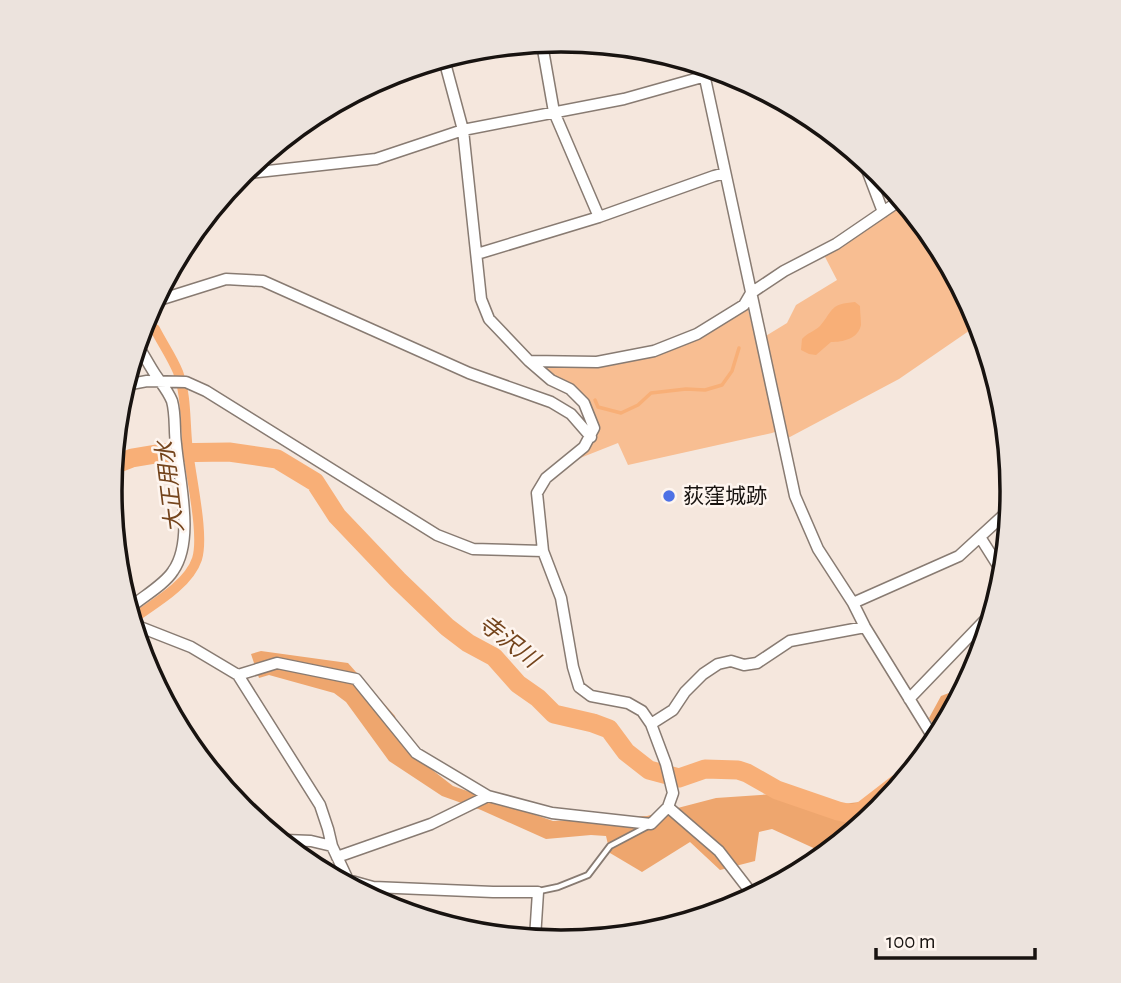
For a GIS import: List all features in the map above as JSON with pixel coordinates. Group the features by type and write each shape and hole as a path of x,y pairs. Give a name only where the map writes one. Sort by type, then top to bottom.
{"street":[{"path":"544,53 554,112 598,216"},
{"path":"237,675 278,663 356,679 416,753 488,796 552,813 651,824 668,807 673,793 666,764 642,711 628,703 591,696 579,687 561,598 543,551 537,492 547,478 584,447 594,428 584,403 570,389 551,380 489,319 481,299 463,130 446,67"},
{"path":"260,172 376,159 463,130 624,99 698,75"},
{"path":"705,77 795,496 818,549 929,731"},
{"path":"477,254 725,173"},
{"path":"871,181 883,212"},
{"path":"529,360 597,362 654,351 697,334 744,304 751,293 784,271 836,244 893,205"},
{"path":"167,298 226,279 263,281 469,373 551,402 571,414 591,436"},
{"path":"136,603 168,577 179,561 185,531 172,403 165,382 144,354"},
{"path":"135,383 186,382 206,391 437,535 474,550 543,551"},
{"path":"853,603 959,556 999,519"},
{"path":"980,537 994,559"},
{"path":"650,724 673,710 685,692 718,664 731,661 744,665 757,663 790,640 865,627"},
{"path":"909,699 978,628"},
{"path":"144,629 191,647 237,675 320,804 332,846 345,874"},
{"path":"337,857 431,824 488,796"},
{"path":"668,807 719,851 748,888"},
{"path":"292,840 332,846"},
{"path":"366,885 538,892 536,930"}],"lane":[{"path":"538,892 588,875 610,846 651,824"}],"shaded area":[{"path":"896,208 941,272 969,331 899,379 788,438 785,428 628,465 618,443 570,462 598,430 586,397 569,384 552,377 542,366 543,363 658,354 747,305 756,342 787,323 796,305 837,280 824,255"},
{"path":"855,302 860,306 861,320 857,334 845,340 831,342 816,355 801,350 802,339 820,326 833,308"},
{"path":"261,651 348,663 395,716 404,748 453,786 553,821 647,816 716,798 774,794 835,805 867,801 882,790 850,822 815,849 772,829 759,832 755,861 720,870 690,842 642,872 610,853 606,836 546,839 442,796 389,761 346,702 334,693 269,675 259,678 251,654"},
{"path":"951,692 933,724 929,718 941,696"}],"waterway":[{"name":"大正用水","path":"139,614 170,593 187,577 197,559 199,548 198,518 188,454 181,380 155,329"},
{"path":"595,400 598,407 621,413 638,405 651,393 705,390 722,385 732,371 739,348"},
{"name":"寺沢川","path":"122,462 162,453 229,452 277,459 315,482 337,516 398,580 447,627 468,643 494,657 518,684 554,714 609,729 626,752 649,770 679,778 705,769 738,770 777,790 838,811 852,814 861,811"}],"place":[{"name":"荻窪城跡","path":"669,496"}]}
